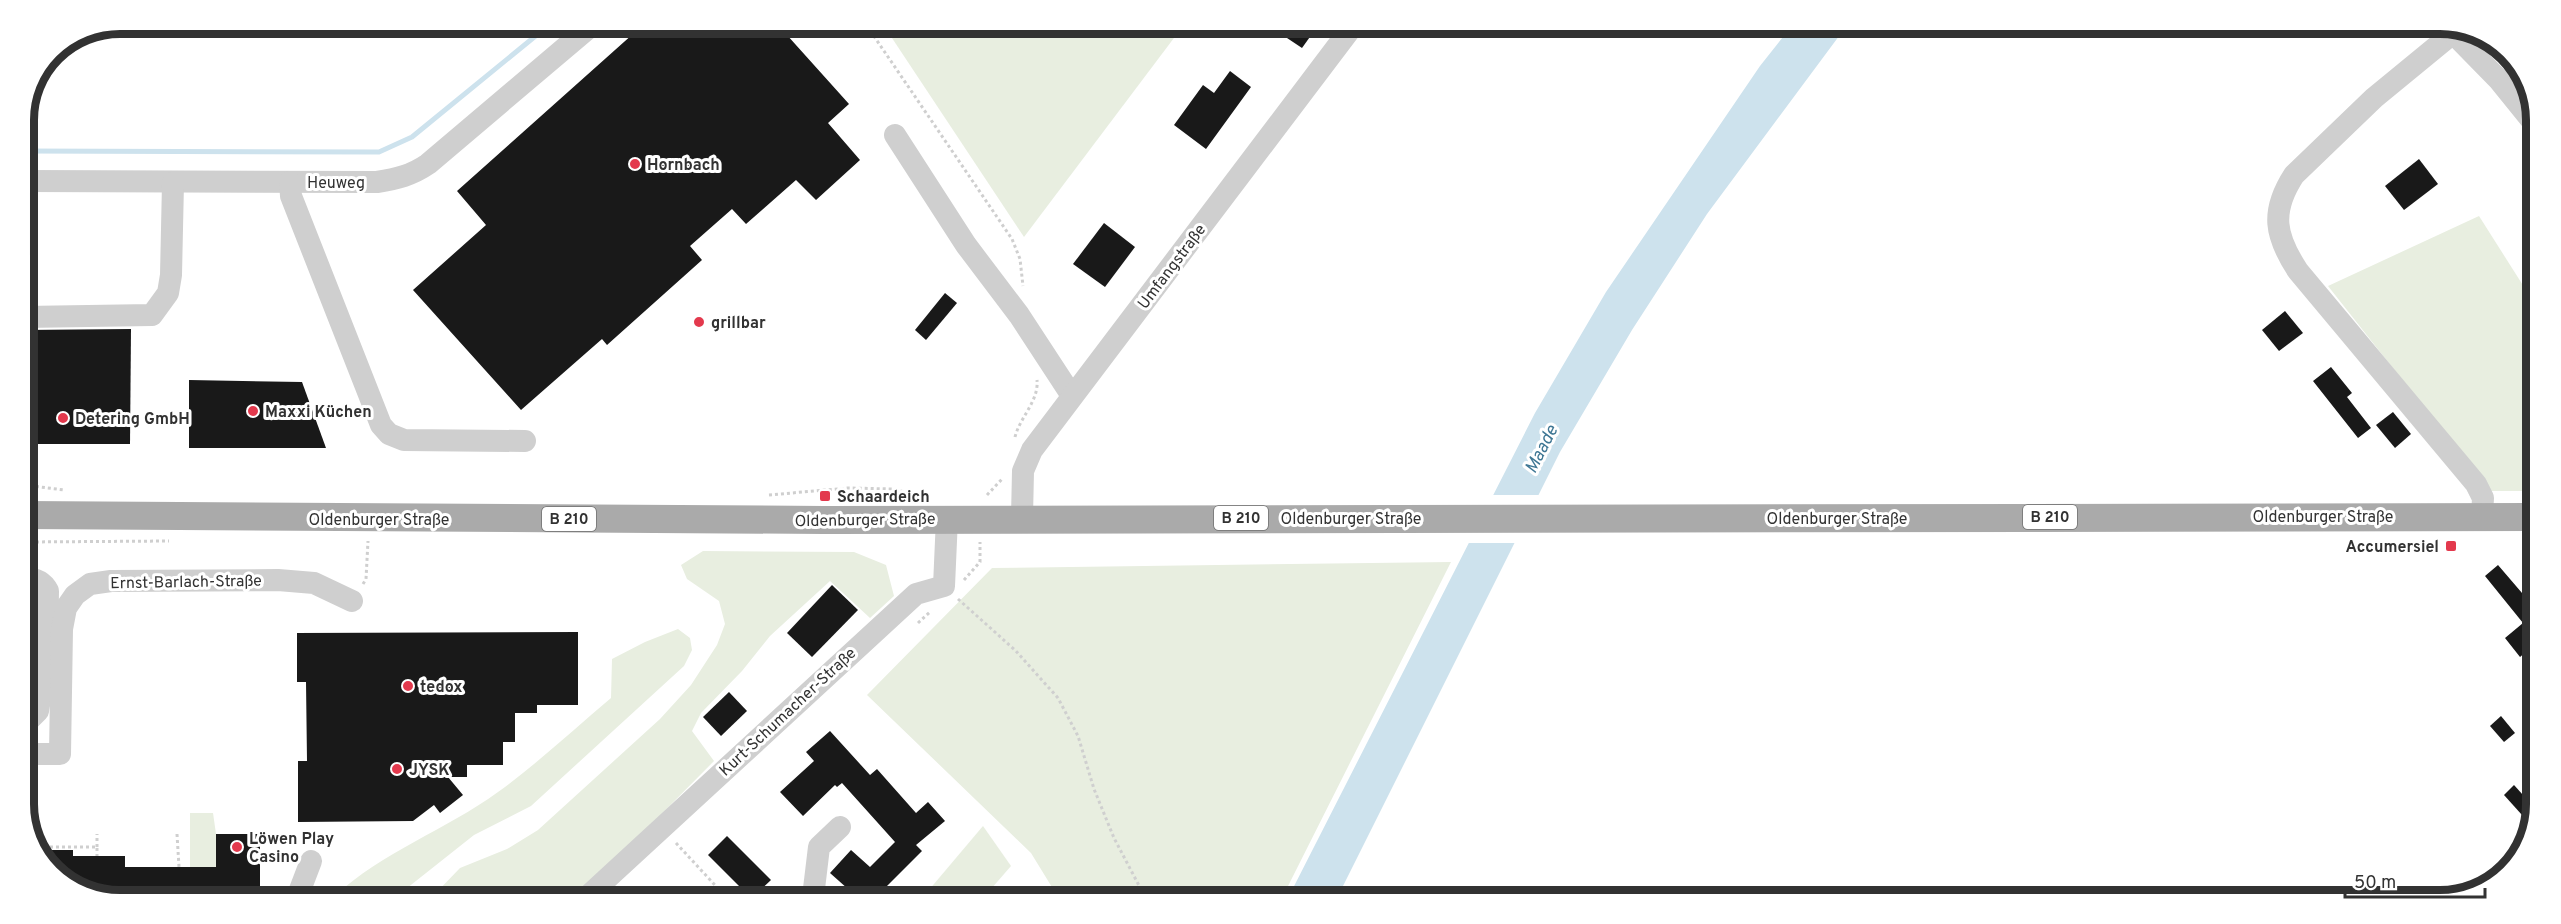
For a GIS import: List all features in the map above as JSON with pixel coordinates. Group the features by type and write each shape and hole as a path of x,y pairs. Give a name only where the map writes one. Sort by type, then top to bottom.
{"main road":[{"name":"Oldenburger Straße","path":"35,515 472,519 2482,516 2526,525"}],"street":[{"name":"Heuweg","path":"34,182 377,182 413,174 581,34"},
{"name":"Umfangstraße","path":"1022,517 1023,471 1032,450 1347,34"},
{"path":"2451,35 2374,98 2294,175 2284,190 2278,214 2281,245 2298,271 2476,484 2483,498 2482,516"},
{"path":"2461,37 2526,113"},
{"path":"895,135 966,245 1019,315 1072,396"},
{"path":"291,182 291,196 373,412 389,434 404,440 525,441"},
{"path":"34,317 152,315 168,292 171,275 173,183"},
{"path":"947,518 952,588"},
{"path":"35,579 45,585 48,591 46,656 38,711 35,714"},
{"name":"Ernst-Barlach-Straße","path":"35,754 60,754 62,629 66,608 75,595 90,584 111,581 278,580 314,584 352,601"},
{"name":"Kurt-Schumacher-Straße","path":"595,890 916,594 952,588"},
{"path":"814,890 819,847 840,827"},
{"path":"300,890 311,861"}],"path":[{"path":"980,518 980,562 952,588 1015,650 1058,698 1078,736 1094,789 1114,838 1141,890"},
{"path":"367,567 368,540"},
{"path":"97,834 97,856"},
{"path":"177,834 179,867"},
{"path":"674,841 719,890"},
{"path":"46,847 97,847"}],"shaded area":[{"path":"889,34 1177,34 1024,237"},
{"path":"2479,216 2526,290 2526,491 2490,491 2328,286"},
{"path":"703,551 854,552 886,565 894,596 870,618 830,581 770,636 742,671 701,713 692,731 714,761 607,869 580,890 439,890 460,868 507,849 538,830 660,719 691,685 717,645 725,624 719,601 687,579 681,565"},
{"path":"1451,562 1286,890 1054,890 1031,853 867,695 992,568"},
{"path":"678,629 690,638 692,650 684,666 531,806 474,835 405,890 342,890 373,867 478,806 513,781 611,698 612,659 645,642"},
{"path":"190,813 213,813 216,834 216,867 190,867"},
{"path":"983,826 1011,866 990,890 929,890"}],"water":[{"name":"Maade","path":"1785,34 1841,34 1707,214 1632,330 1560,452 1341,890 1292,890 1535,413 1606,292 1760,66"}],"pier":[{"path":"1490,495 1543,495 1519,543 1465,543"}],"building":[{"name":"Hornbach","path":"633,34 786,34 849,104 828,123 860,160 816,200 796,180 746,224 732,209 690,246 702,260 607,345 602,339 521,410 413,290 486,225 457,191"},
{"path":"1290,34 1312,34 1302,48 1287,38"},
{"path":"1230,71 1251,87 1206,149 1174,125 1203,85 1214,93"},
{"path":"2419,159 2438,184 2404,210 2385,186"},
{"path":"1104,223 1135,247 1105,287 1073,264"},
{"path":"945,293 957,303 926,340 915,330"},
{"path":"2285,311 2303,333 2279,351 2262,330"},
{"path":"131,329 130,444 34,444 34,330"},
{"path":"2331,367 2352,393 2347,397 2371,428 2358,438 2313,381"},
{"path":"189,380 302,382 326,448 189,448"},
{"path":"2393,412 2411,434 2395,448 2376,425"},
{"path":"2498,565 2526,598 2526,652 2520,657 2505,638 2523,623 2485,576"},
{"path":"832,585 858,610 812,657 787,633"},
{"path":"578,632 578,705 537,705 537,713 515,713 515,742 503,742 503,765 467,765 467,777 448,777 463,795 440,813 434,805 413,821 298,822 298,761 307,761 306,682 297,682 297,633"},
{"path":"729,692 747,711 721,736 703,717"},
{"path":"2501,716 2515,733 2504,742 2490,726"},
{"path":"830,731 870,775 877,769 916,813 928,802 945,821 916,845 922,851 887,886 891,890 849,890 830,873 851,850 870,867 895,842 842,783 837,787 835,785 803,816 780,792 814,761 806,752"},
{"path":"2514,785 2526,798 2526,811 2522,815 2504,795"},
{"path":"216,834 260,834 260,890 109,889 82,881 68,872 48,850 73,850 73,856 125,856 125,867 216,867"},
{"path":"727,836 771,880 760,890 743,890 708,855"}],"waterway":[{"path":"34,151 379,152 412,137 538,34"}],"place":[{"name":"Hornbach","path":"635,164"},
{"name":"grillbar","path":"699,322"},
{"name":"Maxxi Küchen","path":"253,411"},
{"name":"Detering GmbH","path":"63,418"},
{"name":"Schaardeich","path":"825,496"},
{"name":"Accumersiel","path":"2451,546"},
{"name":"tedox","path":"408,686"},
{"name":"JYSK","path":"397,769"},
{"name":"Löwen Play Casino","path":"237,847"}]}
